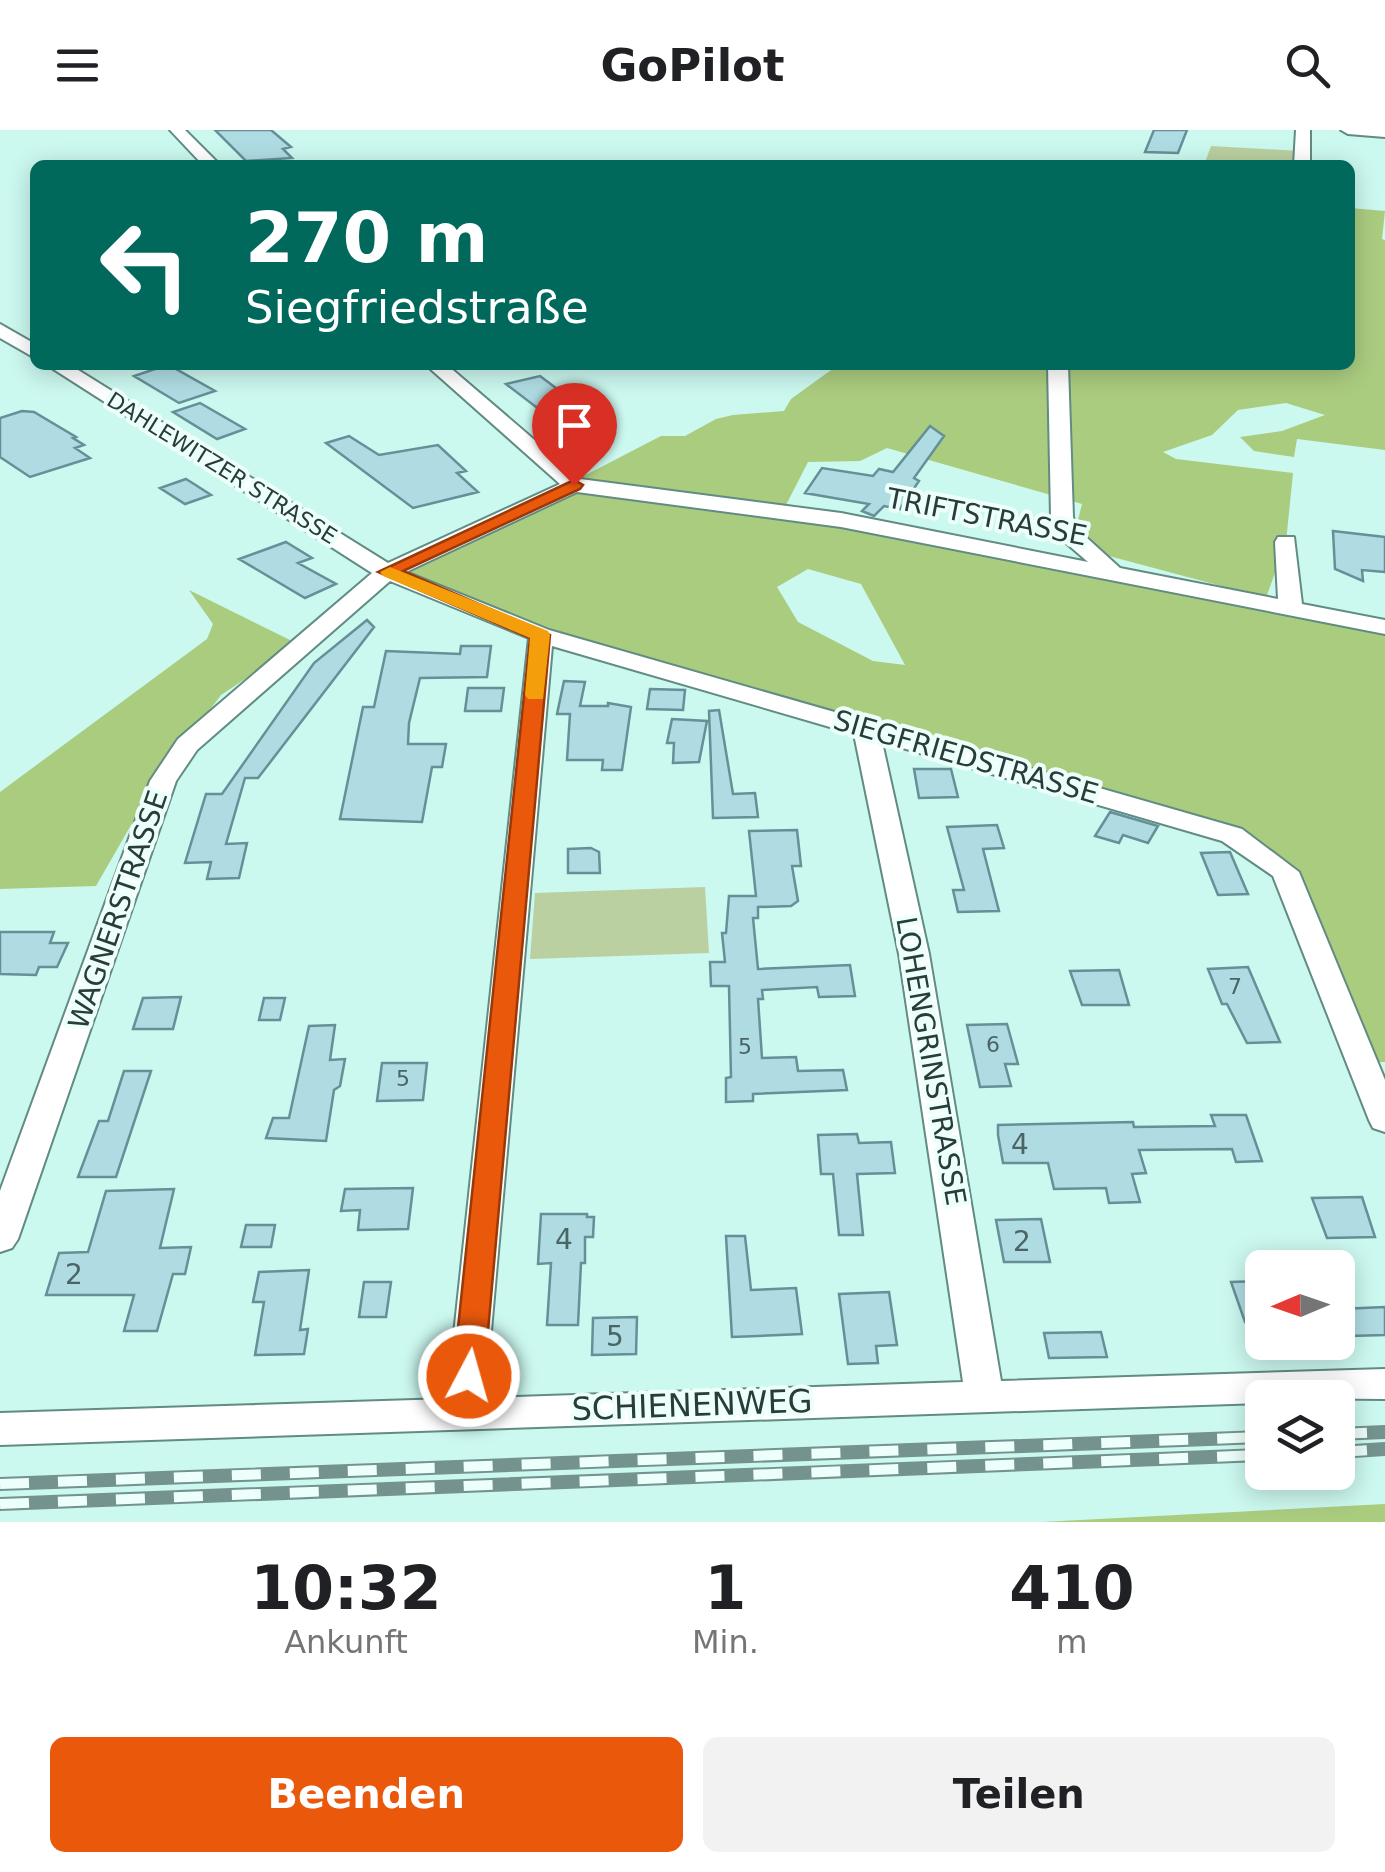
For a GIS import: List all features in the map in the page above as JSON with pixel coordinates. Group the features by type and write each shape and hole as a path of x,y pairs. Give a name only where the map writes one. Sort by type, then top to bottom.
{"street":[{"path":"177,130 207,160"},
{"path":"1302,160 1303,130"},
{"path":"1348,130 1385,134"},
{"path":"0,330 30,349"},
{"name":"DAHLEWITZER STRASSE","path":"64,370 388,572"},
{"path":"442,370 574,485"},
{"path":"1058,370 1062,517 1066,531 1113,571"},
{"name":"WAGNERSTRASSE","path":"0,1239 163,780 187,745 388,572 574,485"},
{"name":"TRIFTSTRASSE","path":"574,485 841,520 1385,626"},
{"path":"1286,542 1290,608"},
{"name":"SIEGFRIEDSTRASSE","path":"388,572 540,635 1232,835 1284,872 1385,1120"},
{"path":"465,1412 540,635"},
{"name":"LOHENGRINSTRASSE","path":"866,728 914,954 984,1395"},
{"name":"SCHIENENWEG","path":"0,1430 1385,1384"}],"green space":[{"path":"1211,146 1301,151 1302,160 1206,160"},
{"path":"1355,208 1385,211 1385,450 1297,439 1294,457 1254,451 1240,437 1282,431 1325,415 1286,403 1238,410 1212,435 1163,452 1176,459 1293,473 1286,542 1266,598 1109,556 1075,532 1082,504 887,448 860,461 808,462 786,505 580,478 661,436 685,436 716,419 733,415 784,411 791,399 831,370 1355,370"},
{"path":"556,489 840,526 1385,631 1385,1062 1362,1062 1285,873 1232,835 541,635 387,572","holes":["808,569 861,584 905,665 873,661 798,622 777,587"]},
{"path":"189,590 298,644 221,695 154,785 96,886 0,889 0,792 207,639 213,624"},
{"path":"705,887 709,953 530,959 535,893"},
{"path":"1385,1504 1385,1522 1042,1522"}],"building":[{"path":"215,130 271,130 291,147 283,149 292,158 245,160"},
{"path":"1154,130 1187,130 1178,153 1145,152"},
{"path":"152,370 178,370 215,391 179,403 134,376"},
{"path":"540,376 605,425 573,432 544,405 536,407 506,384"},
{"path":"200,403 245,429 217,439 173,412"},
{"path":"22,411 34,412 76,437 73,438 84,445 75,448 90,458 30,477 0,457 0,418"},
{"path":"930,426 944,436 914,478 919,481 900,509 884,506 874,516 862,511 869,504 805,493 822,468 873,476 879,469 893,472"},
{"path":"349,436 379,455 438,445 466,471 457,473 478,492 413,508 326,443"},
{"path":"186,479 211,495 185,504 160,488"},
{"path":"1333,531 1385,537 1385,572 1362,570 1363,581 1335,569"},
{"path":"286,542 312,558 298,563 336,584 305,598 239,559"},
{"path":"367,620 374,627 258,778 245,778 226,844 247,843 239,878 207,879 211,862 185,863 206,794 222,794 314,663"},
{"path":"461,646 491,646 487,677 420,678 409,723 408,744 446,744 442,767 432,767 422,822 340,819 363,707 374,707 386,651 460,654"},
{"path":"564,681 585,682 580,706 608,703 631,707 622,770 602,770 603,760 567,760 570,714 557,714"},
{"path":"468,688 504,688 501,711 465,711"},
{"path":"650,689 685,690 683,710 647,709"},
{"path":"719,710 733,794 755,793 758,817 713,818 709,711"},
{"path":"672,719 707,721 699,762 673,763 674,743 667,743"},
{"path":"914,769 951,769 958,797 919,798"},
{"path":"1110,812 1158,826 1148,843 1123,835 1119,843 1095,836"},
{"path":"997,825 1004,848 983,849 999,911 958,912 953,890 964,890 947,827"},
{"path":"797,830 801,866 792,866 798,901 791,906 758,907 758,918 753,918 758,969 850,965 855,996 819,997 817,987 762,990 763,999 758,999 762,1058 796,1057 798,1071 843,1070 847,1090 753,1094 753,1101 726,1102 726,1078 731,1077 729,986 711,986 710,962 725,962 722,933 726,933 729,896 756,896 749,831"},
{"path":"591,848 599,852 600,873 568,873 568,849"},
{"path":"1230,852 1248,894 1218,895 1201,853"},
{"path":"0,932 54,932 50,943 68,943 57,967 39,967 36,975 0,974"},
{"path":"1248,967 1280,1042 1247,1043 1227,1004 1222,1004 1208,969"},
{"path":"1119,970 1129,1005 1082,1005 1070,971"},
{"path":"181,997 173,1029 133,1029 143,998"},
{"path":"264,998 285,998 280,1020 259,1020"},
{"path":"1007,1024 1018,1064 1005,1064 1011,1086 980,1087 967,1025"},
{"path":"335,1025 330,1060 345,1059 340,1086 334,1090 326,1141 266,1138 273,1118 289,1118 309,1026"},
{"path":"382,1063 427,1063 423,1100 377,1101"},
{"path":"124,1071 151,1071 116,1177 78,1177 99,1121 108,1121"},
{"path":"1211,1115 1246,1115 1262,1161 1236,1162 1232,1149 1139,1150 1146,1173 1132,1174 1140,1202 1109,1203 1106,1188 1054,1189 1048,1163 1003,1163 998,1135 998,1125 1133,1122 1134,1127 1215,1126"},
{"path":"857,1134 859,1143 891,1142 895,1173 857,1174 863,1235 839,1235 833,1174 821,1174 818,1135"},
{"path":"413,1188 408,1229 358,1230 360,1210 341,1211 345,1189"},
{"path":"174,1189 160,1248 191,1247 185,1274 173,1274 157,1331 124,1331 134,1295 46,1295 59,1253 88,1252 106,1191"},
{"path":"1362,1197 1375,1237 1327,1238 1312,1198"},
{"path":"541,1214 594,1217 593,1237 585,1237 585,1263 581,1263 578,1325 547,1325 551,1263 538,1264"},
{"path":"1041,1219 1050,1262 1004,1262 996,1220"},
{"path":"246,1225 275,1225 271,1247 241,1247"},
{"path":"726,1236 745,1236 751,1290 796,1288 802,1334 732,1337"},
{"path":"309,1270 300,1330 308,1329 304,1354 255,1355 264,1302 253,1302 259,1272"},
{"path":"364,1282 391,1282 386,1317 359,1317"},
{"path":"1231,1282 1245,1282 1245,1322"},
{"path":"889,1292 897,1345 876,1346 878,1363 848,1364 839,1294"},
{"path":"1385,1307 1385,1335 1355,1336 1355,1308"},
{"path":"637,1317 636,1354 592,1355 593,1318"},
{"path":"1101,1332 1107,1357 1049,1358 1044,1333"}],"railway":[{"path":"1355,1433 1385,1432"},
{"path":"0,1484 1245,1438"},
{"path":"1355,1451 1385,1449"},
{"path":"0,1504 1245,1456"}],"slow traffic":[{"path":"390,572 540,635 536,695"}],"route":[{"path":"469,1376 540,635 388,572 574,485"}]}
